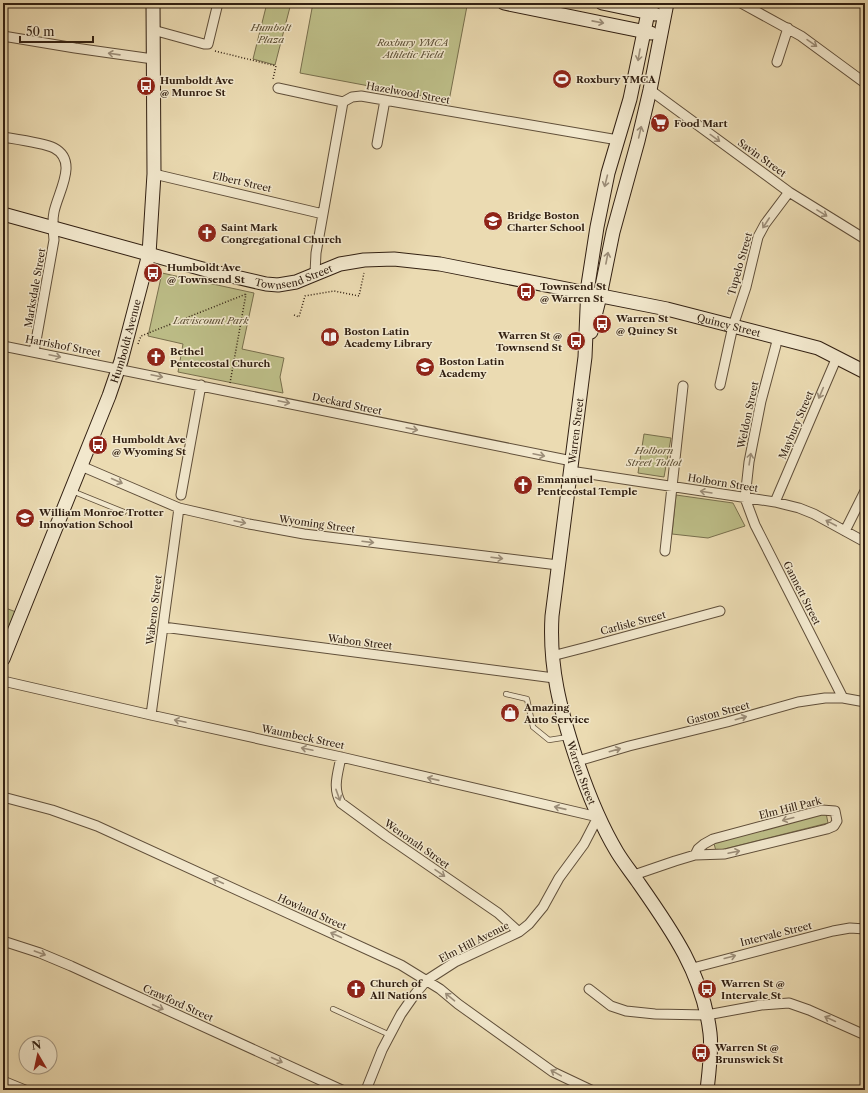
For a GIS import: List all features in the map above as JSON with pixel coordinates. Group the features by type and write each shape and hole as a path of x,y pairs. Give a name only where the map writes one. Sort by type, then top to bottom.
{"main road":[{"name":"Humboldt Avenue","path":"3,659 109,396 119,368 149,254 154,174 153,3"},
{"path":"504,3 660,35"},
{"path":"602,3 649,8 664,17"},
{"name":"Warren Street","path":"585,357 600,296 613,232 638,141 650,90 667,3"},
{"name":"Warren Street","path":"649,8 630,99 602,200 589,276 585,357 552,616 552,656 554,678 570,737 586,787 598,817 617,852 668,924 692,968 703,997 711,1033 707,1090"},
{"name":"Townsend Street","path":"3,214 210,271 266,284 278,285 296,282 340,264 356,261 375,259 408,260 452,267 587,294"},
{"name":"Quincy Street","path":"587,294 657,307 818,348 865,372"}],"street":[{"path":"153,30 208,44 218,3"},
{"path":"741,3 788,28 821,49 865,83"},
{"path":"777,62 788,28"},
{"path":"3,36 153,59"},
{"path":"278,88 343,102 316,253 315,274"},
{"name":"Savin Street","path":"650,90 789,192 865,239"},
{"name":"Hazelwood Street","path":"343,102 357,96 386,100 618,140"},
{"path":"377,144 386,100"},
{"name":"Marksdale Street","path":"3,137 53,147 64,156 66,163 65,176 54,212 54,240 34,352"},
{"name":"Elbert Street","path":"154,174 323,214"},
{"name":"Tupelo Street","path":"720,385 733,326 746,287 758,236 789,192"},
{"name":"Weldon Street","path":"745,498 749,462 760,401 776,345 776,337"},
{"name":"Harrishof Street","path":"3,346 119,368"},
{"name":"Maybury Street","path":"775,502 837,357"},
{"name":"Deckard Street","path":"119,368 571,466"},
{"path":"181,495 201,385"},
{"path":"665,551 683,386"},
{"name":"Wyoming Street","path":"81,466 179,508 223,519 280,530 558,565"},
{"name":"Holborn Street","path":"571,466 673,486 775,502 799,508 814,514 865,542"},
{"path":"845,531 865,491"},
{"name":"Gannett Street","path":"745,498 755,525 843,698"},
{"name":"Wabeno Street","path":"151,715 179,508"},
{"name":"Carlisle Street","path":"552,656 720,611"},
{"name":"Wabon Street","path":"163,627 554,678"},
{"name":"Waumbeck Street","path":"3,681 341,757 598,817"},
{"name":"Gaston Street","path":"578,761 629,746 727,722 798,702 825,698 843,698 865,702"},
{"name":"Wenonah Street","path":"341,757 335,788 336,796 341,803 386,836 498,913 519,932"},
{"name":"Howland Street","path":"3,797 52,810 97,826 401,965 427,980 553,1072 591,1090"},
{"name":"Elm Hill Park","path":"634,875 695,855 725,854 827,829 834,826 837,821 835,811 822,810 722,836 704,844 698,849 695,855"},
{"name":"Elm Hill Avenue","path":"366,1090 382,1050 401,1014 415,994 427,980 455,962 519,932 529,924 543,907 559,878 584,844 598,817"},
{"name":"Intervale Street","path":"692,968 833,931 850,928 865,929"},
{"name":"Crawford Street","path":"3,941 40,953 71,966 342,1090"},
{"path":"589,989 611,1006 626,1011 655,1014 707,1015 772,1003 789,1003 809,1010 865,1035"},
{"path":"3,1082 25,1090"}],"lane":[{"path":"70,491 124,512"},
{"path":"506,694 527,699 533,727 537,732 549,740 570,737"},
{"path":"333,1009 390,1035"}],"path":[{"path":"213,51 276,66 272,87 278,88"},
{"path":"294,315 299,317 305,296 334,291 359,296 364,273"},
{"path":"137,348 141,336 246,294 228,391"}],"green space":[{"name":"Humbolt Plaza","path":"267,3 290,7 275,65 253,59"},
{"name":"Roxbury YMCA Athletic Field","path":"313,3 449,3 467,6 449,101 300,73"},
{"name":"Laviscount Park","path":"162,273 254,293 242,349 284,358 280,377 283,393 178,372 183,344 148,336"},
{"name":"Holborn Street Totlot","path":"644,434 671,438 664,477 638,473"},
{"path":"676,495 733,503 745,526 708,538 672,534"},
{"path":"3,607 16,612 3,639"},
{"path":"826,813 828,823 716,851 713,840"}],"place":[{"name":"Roxbury YMCA","path":"562,79"},
{"name":"Humboldt Ave @ Munroe St","path":"146,86"},
{"name":"Food Mart","path":"660,123"},
{"name":"Bridge Boston Charter School","path":"493,221"},
{"name":"Saint Mark Congregational Church","path":"207,233"},
{"name":"Humboldt Ave @ Townsend St","path":"153,273"},
{"name":"Townsend St @ Warren St","path":"526,292"},
{"name":"Warren St @ Quincy St","path":"602,324"},
{"name":"Boston Latin Academy Library","path":"330,337"},
{"name":"Warren St @ Townsend St","path":"576,341"},
{"name":"Bethel Pentecostal Church","path":"156,357"},
{"name":"Boston Latin Academy","path":"425,367"},
{"name":"Humboldt Ave @ Wyoming St","path":"98,445"},
{"name":"Emmanuel Pentecostal Temple","path":"523,485"},
{"name":"William Monroe Trotter Innovation School","path":"25,518"},
{"name":"Amazing Auto Service","path":"510,713"},
{"name":"Church of All Nations","path":"356,989"},
{"name":"Warren St @ Intervale St","path":"707,989"},
{"name":"Warren St @ Brunswick St","path":"701,1053"}]}
